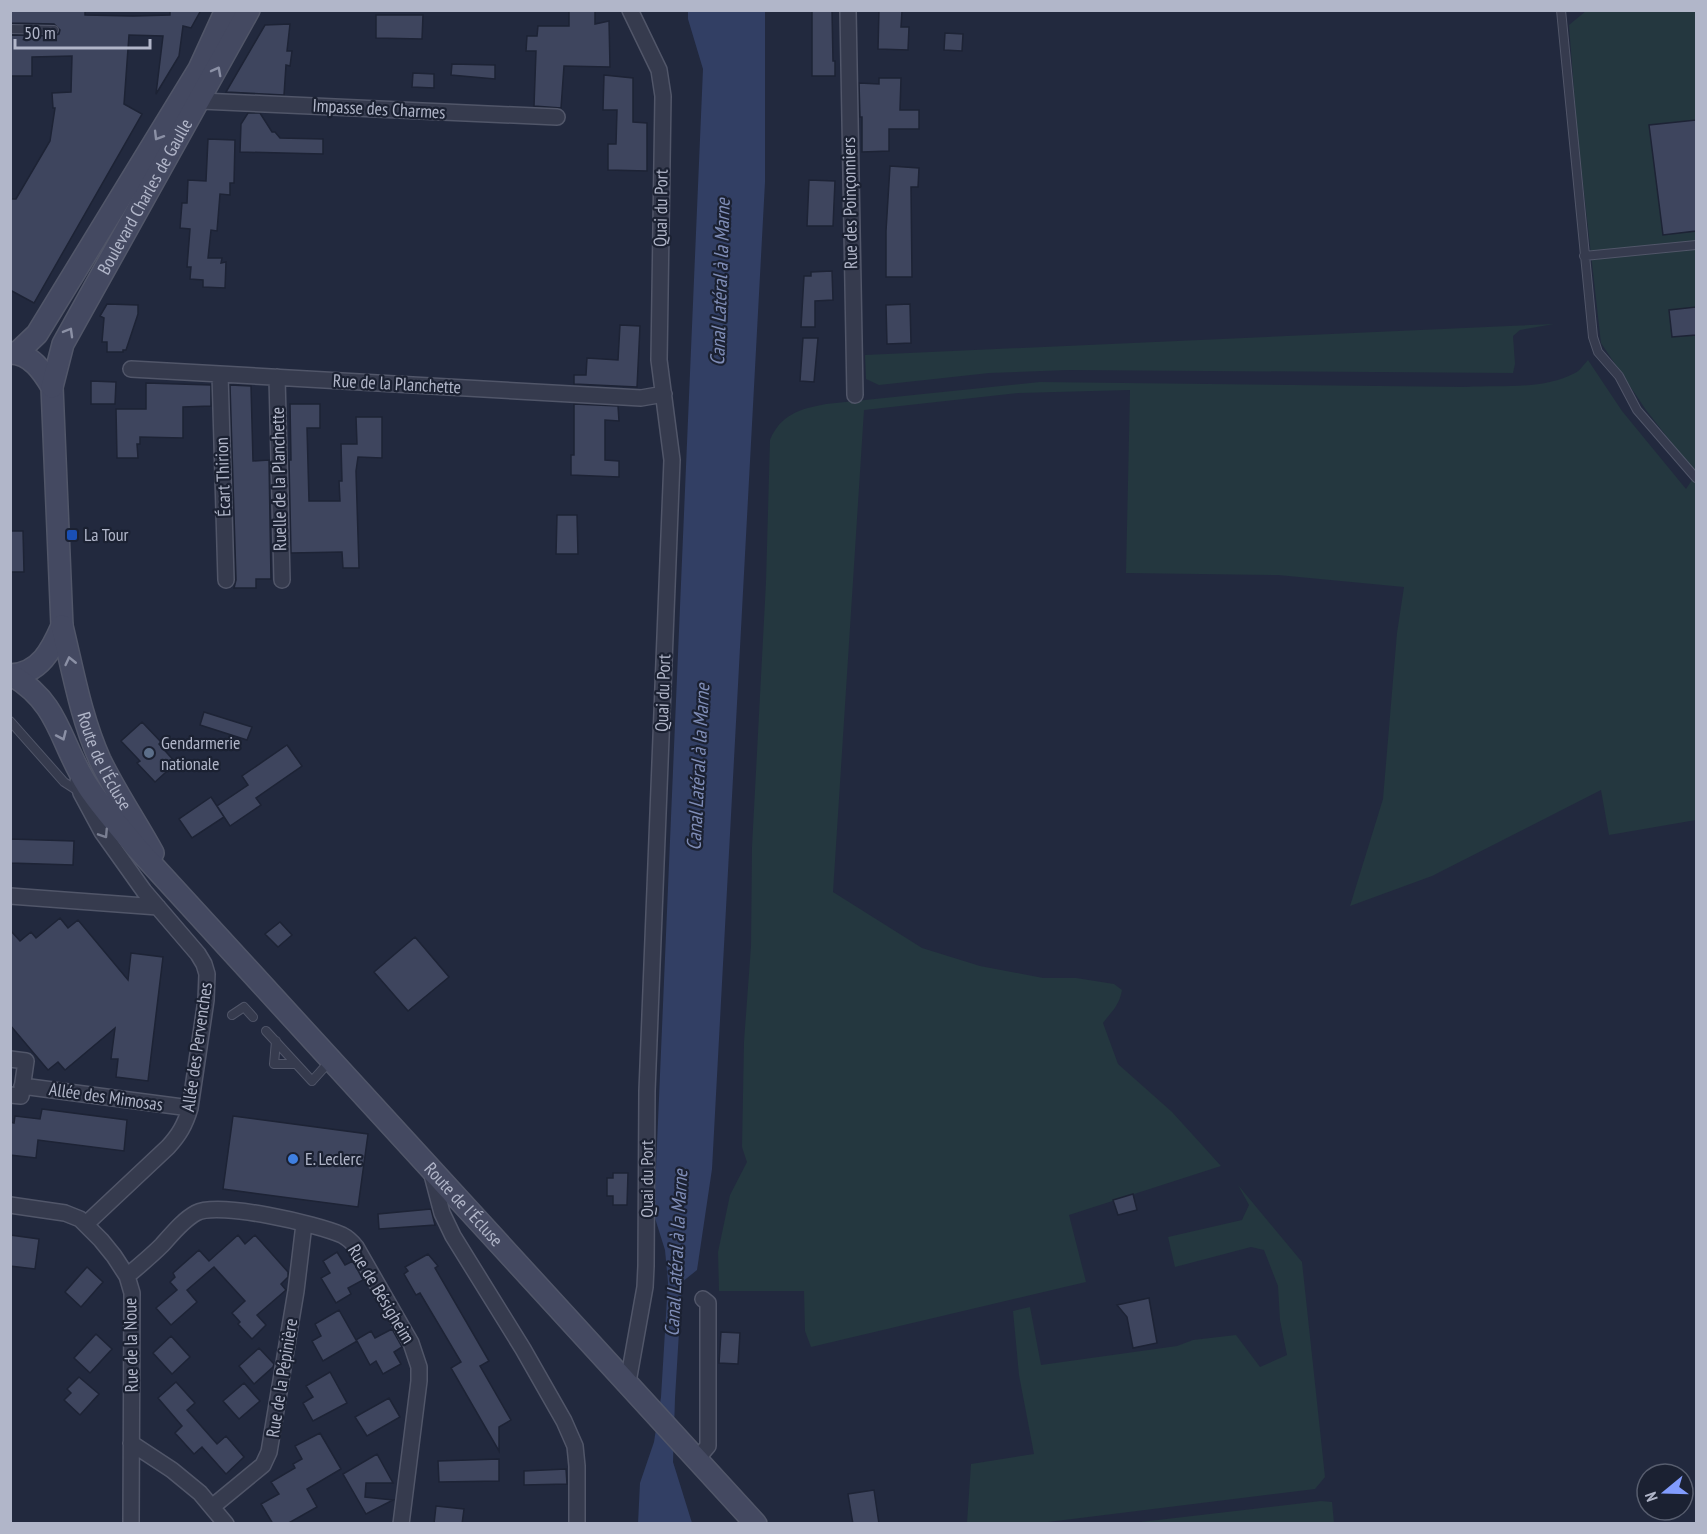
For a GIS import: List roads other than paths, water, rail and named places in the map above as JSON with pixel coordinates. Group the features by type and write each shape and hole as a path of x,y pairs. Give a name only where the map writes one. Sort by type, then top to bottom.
{"main road":[{"name":"Boulevard Charles de Gaulle","path":"14,353 37,334 199,69 226,10"},
{"name":"Boulevard Charles de Gaulle","path":"62,626 52,387 63,344 201,101 249,10"},
{"path":"14,353 31,360 44,373 52,387"},
{"path":"12,676 31,670 43,662 50,653 62,626"},
{"name":"Route de l'Écluse","path":"62,626 79,699 99,758 170,886"},
{"name":"Route de l'Écluse","path":"12,676 30,686 47,705 89,795 170,886 628,1382 697,1459 745,1519"},
{"path":"47,705 79,699"}],"street":[{"name":"Quai du Port","path":"628,1382 645,1287 647,1091 672,460 659,360 663,96 659,70 630,10"},
{"name":"Rue des Poinçonniers","path":"848,10 849,171 855,395"},
{"name":"Impasse des Charmes","path":"201,101 558,117"},
{"name":"Rue de la Planchette","path":"131,369 640,398 664,394"},
{"name":"Écart Thirion","path":"220,374 226,580"},
{"name":"Ruelle de la Planchette","path":"277,377 282,580"},
{"name":"Allée des Pervenches","path":"86,1224 180,1134 190,1108 207,1000 207,974 204,964 144,891 102,832 89,795"},
{"path":"10,896 158,907"},
{"name":"Allée des Mimosas","path":"10,1059 26,1061 16,1090 190,1108"},
{"path":"431,1168 442,1213 453,1236 523,1349 564,1421 574,1446 578,1466 576,1524"},
{"name":"Rue de la Noue","path":"10,1205 72,1215 86,1224 101,1240 127,1276 132,1293 131,1524"},
{"name":"Rue de Bésigheim","path":"127,1276 197,1213 212,1210 256,1214 304,1224 342,1235 356,1247 416,1355 419,1381 401,1524"},
{"name":"Rue de la Pépinière","path":"212,1507 263,1465 269,1452 296,1291 304,1224"},
{"path":"697,1459 708,1446 709,1317 708,1304 703,1299"},
{"path":"131,1443 172,1470 200,1493 226,1524"}],"lane":[{"path":"1561,10 1593,337 1598,352 1619,376 1637,410 1696,478"},
{"path":"10,29 54,30"},
{"path":"1584,256 1696,245"},
{"path":"10,721 64,782 89,795"},
{"path":"232,1015 244,1007 253,1017"},
{"path":"266,1031 312,1081 331,1060"},
{"path":"276,1041 274,1064 296,1064"}],"water":[{"name":"Canal Latéral à la Marne","path":"688,11 765,11 765,182 712,1169 697,1270 682,1282 675,1398 673,1462 692,1523 638,1524 640,1483 654,1442 661,1397 668,1282 665,1250 654,1215 703,69 688,19"}],"place":[{"name":"La Tour","path":"72,535"},
{"name":"Gendarmerie nationale","path":"149,753"},
{"name":"E. Leclerc","path":"293,1159"}]}
